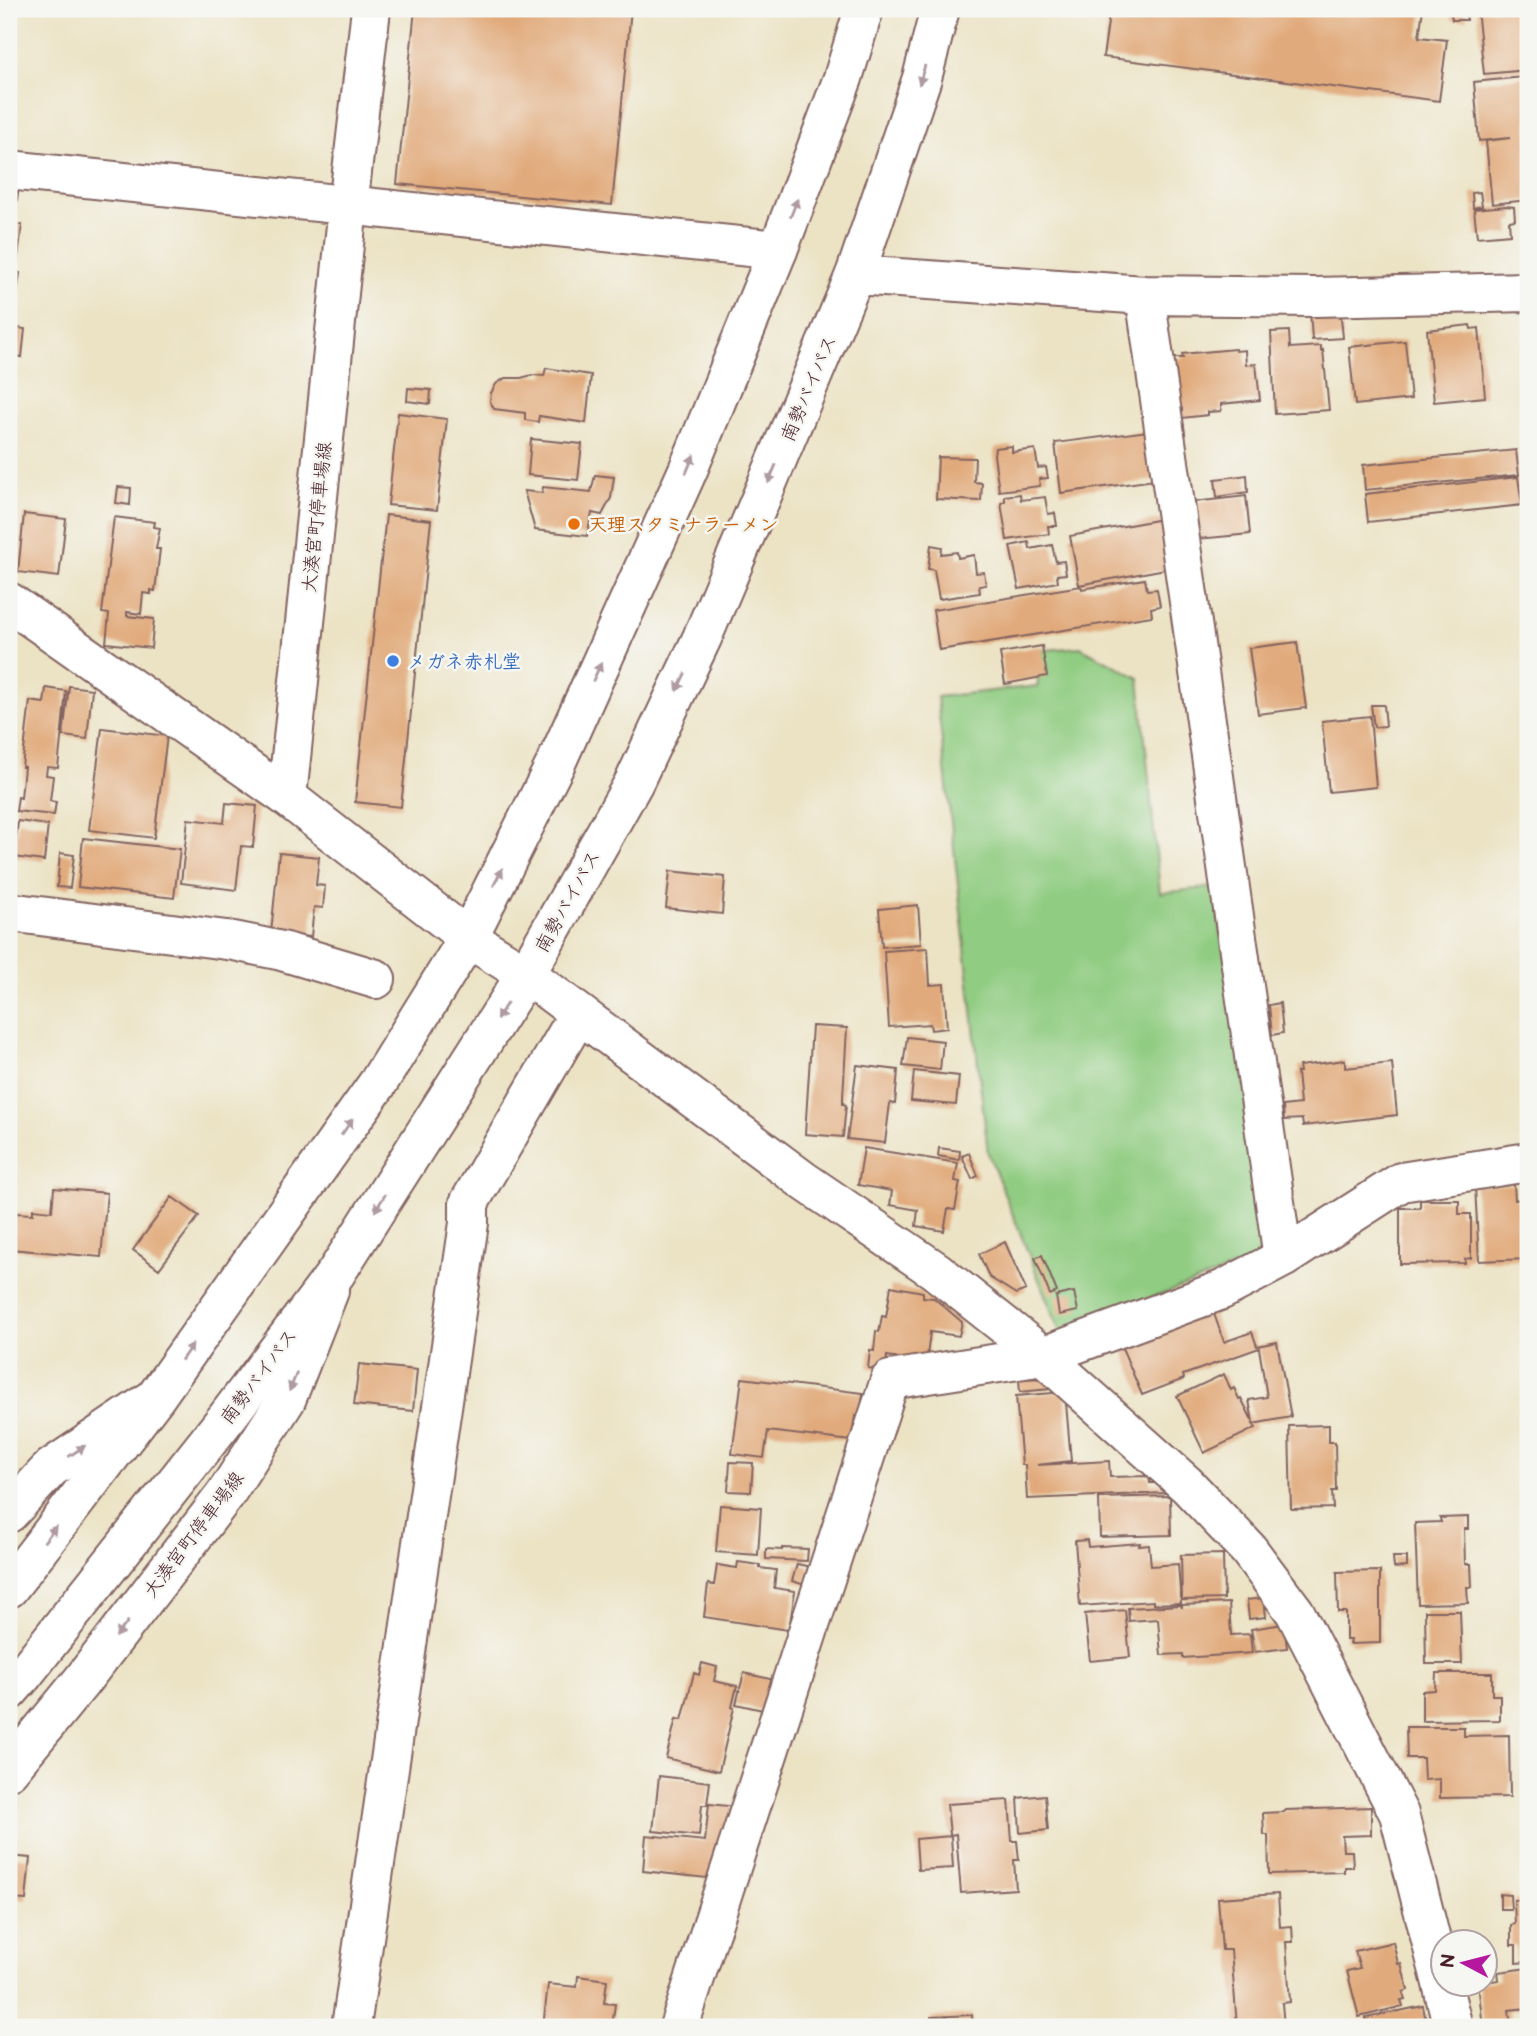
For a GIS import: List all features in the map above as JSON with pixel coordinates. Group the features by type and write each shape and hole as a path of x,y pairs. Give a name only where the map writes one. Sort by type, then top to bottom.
{"main road":[{"name":"大湊宮町停車場線","path":"287,797 371,9"},
{"path":"9,1588 155,1398 378,1083 468,937 556,763 688,470 778,250 843,78 864,9"},
{"name":"南勢バイパス","path":"9,1691 228,1416 336,1273 526,974 634,782 697,650 855,275 922,78 940,9"},
{"path":"9,170 778,250"},
{"path":"855,275 1145,295 1315,297 1528,292"},
{"path":"1145,295 1283,1258"},
{"path":"9,602 287,797 468,937 526,974 804,1181 936,1271 1043,1356 1187,1485 1248,1549 1295,1612 1399,1814 1453,2027"},
{"path":"9,912 234,941 282,951 376,979"},
{"path":"351,2027 467,1237 469,1203 578,1015"},
{"path":"679,2027 890,1380 1043,1356 1222,1290 1283,1258 1401,1182 1528,1162"},
{"name":"大湊宮町停車場線","path":"9,1770 81,1682 225,1495 286,1400 336,1273"},
{"path":"9,1513 51,1468 155,1398"}],"green space":[{"path":"1080,647 1139,678 1160,893 1214,887 1269,1238 1252,1261 1060,1332 988,1153 937,697 1038,686 1035,651"}],"building":[{"path":"415,9 631,9 612,205 397,184"},
{"path":"1094,9 1423,9 1419,37 1447,40 1439,101 1103,57 1109,15 1094,12"},
{"path":"1450,9 1465,9 1467,20 1452,20"},
{"path":"1477,9 1523,9 1525,30 1528,30 1528,40 1525,40 1528,48 1528,70 1484,74"},
{"path":"1523,77 1525,94 1528,94 1528,200 1492,204 1486,141 1510,138 1479,141 1474,82"},
{"path":"9,192 18,193 14,220 9,219"},
{"path":"1480,192 1482,206 1473,208 1472,193"},
{"path":"1514,207 1515,220 1509,221 1510,234 1477,237 1474,209"},
{"path":"9,224 22,225 16,272 20,273 14,315 9,314"},
{"path":"1340,307 1343,338 1312,340 1310,310"},
{"path":"1470,325 1471,329 1479,328 1485,397 1434,402 1427,330"},
{"path":"9,327 25,329 22,357 15,356 13,375 9,374"},
{"path":"1289,331 1290,348 1321,346 1329,410 1275,414 1271,332"},
{"path":"1405,341 1411,399 1355,405 1349,347"},
{"path":"1245,350 1246,365 1256,364 1260,400 1221,404 1221,411 1182,418 1174,358 1183,358 1182,354"},
{"path":"546,368 591,375 586,423 539,416 538,422 525,420 525,413 494,409 490,401 496,384 505,378 544,376"},
{"path":"408,388 431,390 430,404 407,401"},
{"path":"398,413 447,419 437,510 388,505"},
{"path":"1148,431 1155,480 1061,493 1055,443"},
{"path":"531,439 582,444 578,480 528,475"},
{"path":"1012,446 1012,452 1035,449 1038,468 1046,467 1048,478 1039,479 1040,486 999,491 995,448"},
{"path":"1516,450 1519,475 1365,490 1363,465"},
{"path":"938,457 975,458 974,482 982,483 981,501 936,499"},
{"path":"595,475 614,477 611,498 602,515 592,513 587,536 535,530 524,491 542,493 543,487 591,492"},
{"path":"1247,475 1248,492 1217,497 1215,479"},
{"path":"1518,477 1522,505 1368,522 1365,494"},
{"path":"118,487 131,488 130,505 116,503"},
{"path":"1020,494 1021,500 1045,497 1048,514 1055,513 1057,526 1048,526 1049,534 1007,540 1001,503 1005,501 1005,496"},
{"path":"1246,496 1250,534 1198,539 1194,502"},
{"path":"24,514 66,519 59,577 18,572"},
{"name":"メガネ赤札堂","path":"386,515 431,520 401,807 355,802"},
{"path":"114,517 155,522 154,527 160,528 156,549 160,549 155,591 151,590 151,594 143,593 141,614 127,612 127,616 154,619 151,648 106,643 109,614 102,613"},
{"path":"1162,519 1171,568 1079,585 1070,536"},
{"path":"1029,542 1030,549 1052,545 1056,562 1064,561 1066,574 1057,575 1058,582 1019,589 1010,546"},
{"path":"931,545 942,547 941,554 957,552 958,558 974,555 976,573 984,572 986,585 979,586 980,593 939,599 934,570 928,569"},
{"path":"1145,579 1147,590 1157,589 1160,606 1151,608 1152,616 939,650 933,610 1081,586 1082,589"},
{"path":"1297,642 1306,708 1258,714 1249,648"},
{"path":"1042,646 1047,676 1005,684 1000,653"},
{"path":"69,686 92,689 87,739 63,736"},
{"path":"46,688 66,691 58,768 47,767 46,775 53,776 50,801 56,802 54,815 16,811 18,797 21,798 30,701 44,703"},
{"path":"1371,705 1384,705 1386,726 1374,727"},
{"path":"1370,716 1376,787 1329,792 1322,721"},
{"path":"102,728 167,736 154,838 89,830"},
{"path":"226,803 257,806 253,847 241,846 236,890 181,883 188,819 224,823"},
{"path":"18,821 48,825 44,861 14,857"},
{"path":"83,838 180,849 174,898 78,887"},
{"path":"60,853 74,855 70,888 57,887"},
{"path":"279,853 319,857 316,885 325,886 323,908 314,907 311,937 271,933"},
{"path":"670,871 725,877 722,914 666,908"},
{"path":"918,905 921,944 882,947 879,909"},
{"path":"928,948 930,985 944,984 947,1028 931,1030 930,1024 889,1027 884,951"},
{"path":"1280,1003 1283,1033 1272,1035 1269,1005"},
{"path":"812,1026 847,1028 843,1137 805,1134"},
{"path":"907,1037 943,1041 940,1070 903,1066"},
{"path":"1345,1060 1345,1068 1392,1063 1397,1115 1303,1126 1302,1119 1284,1120 1283,1106 1300,1104 1297,1072 1300,1072 1299,1066"},
{"path":"857,1065 898,1070 895,1104 890,1103 885,1143 847,1139"},
{"path":"914,1071 959,1076 956,1105 911,1101"},
{"path":"864,1148 958,1163 955,1181 960,1182 955,1210 948,1209 944,1231 916,1226 918,1210 890,1205 892,1191 858,1185"},
{"path":"939,1148 960,1151 959,1160 938,1156"},
{"path":"969,1153 978,1176 972,1179 962,1156"},
{"path":"1514,1184 1515,1200 1521,1199 1522,1225 1528,1225 1528,1259 1479,1261 1475,1186"},
{"path":"54,1188 107,1193 101,1257 10,1249 14,1213 33,1214 33,1209 52,1211"},
{"path":"172,1197 199,1216 159,1269 133,1250"},
{"path":"1420,1200 1459,1200 1459,1214 1471,1214 1471,1258 1465,1259 1465,1263 1400,1264 1400,1208 1420,1208"},
{"path":"1005,1242 1026,1290 1016,1294 989,1277 979,1254"},
{"path":"1042,1255 1057,1292 1050,1295 1035,1258"},
{"path":"891,1286 923,1292 923,1297 934,1298 962,1322 959,1336 930,1332 927,1357 904,1359 887,1356 885,1370 868,1368 870,1350 874,1351 876,1331 879,1332 882,1316 886,1317"},
{"path":"1074,1292 1078,1311 1059,1315 1056,1296"},
{"path":"1213,1311 1224,1342 1252,1332 1257,1346 1277,1342 1291,1417 1253,1424 1256,1428 1204,1453 1177,1396 1224,1374 1231,1390 1234,1388 1239,1399 1241,1398 1253,1422 1249,1400 1267,1397 1259,1348 1183,1375 1184,1379 1142,1395 1120,1343"},
{"path":"359,1364 417,1370 413,1411 354,1405"},
{"path":"742,1378 863,1393 860,1418 855,1416 851,1441 768,1431 764,1458 732,1454"},
{"path":"1050,1378 1050,1389 1020,1392 1019,1379"},
{"path":"1065,1392 1071,1461 1037,1465 1109,1461 1110,1477 1149,1476 1150,1483 1164,1483 1165,1493 1027,1499 1016,1396"},
{"path":"1329,1425 1329,1442 1335,1442 1336,1491 1332,1491 1333,1508 1291,1509 1289,1426"},
{"path":"730,1462 753,1463 751,1492 728,1491"},
{"path":"1170,1496 1171,1535 1100,1537 1099,1498"},
{"path":"720,1505 761,1508 758,1555 716,1552"},
{"path":"1468,1517 1468,1529 1464,1529 1465,1564 1471,1564 1472,1587 1467,1587 1468,1603 1418,1604 1415,1523 1441,1522 1440,1518"},
{"path":"1087,1540 1088,1547 1140,1543 1139,1546 1149,1545 1151,1566 1178,1564 1181,1603 1153,1604 1153,1601 1080,1606 1075,1541"},
{"path":"766,1549 808,1549 807,1561 766,1559"},
{"path":"1223,1554 1224,1599 1182,1600 1181,1555"},
{"path":"1393,1557 1407,1557 1407,1567 1394,1568"},
{"path":"738,1562 776,1570 774,1588 795,1591 789,1630 704,1617 708,1584 714,1585 717,1565 737,1568"},
{"path":"797,1564 811,1567 805,1585 792,1581"},
{"path":"1380,1571 1380,1643 1350,1644 1351,1640 1346,1640 1346,1612 1338,1612 1337,1572"},
{"path":"1264,1598 1266,1617 1249,1619 1247,1600"},
{"path":"1229,1603 1231,1635 1250,1634 1252,1653 1183,1658 1183,1654 1161,1655 1158,1619 1129,1621 1128,1608 1181,1605 1182,1608 1182,1605"},
{"path":"1125,1610 1130,1657 1090,1661 1085,1614"},
{"path":"1425,1611 1460,1611 1462,1664 1426,1664"},
{"path":"1284,1624 1287,1648 1255,1652 1251,1629"},
{"path":"702,1663 717,1667 714,1681 737,1686 719,1771 666,1758 676,1719 682,1720 694,1673 699,1675"},
{"path":"744,1673 774,1680 767,1711 736,1704"},
{"path":"1436,1673 1492,1673 1492,1695 1500,1695 1500,1720 1422,1721 1422,1691 1435,1690"},
{"path":"1406,1727 1464,1727 1464,1736 1509,1735 1510,1797 1440,1798 1440,1779 1424,1780 1423,1758 1407,1758"},
{"path":"659,1776 710,1782 707,1805 702,1805 699,1836 653,1831"},
{"path":"1045,1795 1048,1830 1020,1833 1018,1798"},
{"path":"1009,1800 1012,1841 1017,1841 1019,1860 1014,1860 1016,1889 961,1893 956,1834 950,1835 947,1804"},
{"path":"709,1804 738,1807 716,1879 643,1871 646,1835 705,1841"},
{"path":"1371,1807 1371,1835 1342,1836 1343,1851 1352,1851 1353,1867 1344,1867 1344,1872 1269,1874 1268,1835 1264,1835 1263,1813"},
{"path":"951,1836 953,1868 918,1870 916,1839"},
{"path":"9,1856 30,1858 26,1900 9,1899"},
{"path":"1278,1894 1280,1927 1292,1926 1293,1942 1286,1942 1290,2002 1282,2003 1284,2027 1237,2026 1231,1950 1222,1950 1218,1898"},
{"path":"1500,1894 1510,1895 1511,1909 1500,1909"},
{"path":"1521,1895 1528,1895 1528,1962 1516,1963 1516,1945 1511,1945 1511,1925 1515,1924 1514,1900 1521,1900"},
{"path":"1393,1942 1408,1990 1403,1992 1403,2006 1359,2017 1347,1971 1360,1968 1355,1951"},
{"path":"1528,1968 1528,2008 1509,2010 1511,2027 1483,2027 1480,1997 1498,1997 1498,1972"},
{"path":"578,1976 607,1980 604,2003 615,2004 612,2027 543,2027 548,1984 577,1987"},
{"path":"1423,2006 1427,2027 1368,2027 1366,2018"},
{"path":"972,2015 973,2027 931,2027 931,2017"}],"place":[{"name":"天理スタミナラーメン","path":"574,524"},
{"name":"メガネ赤札堂","path":"393,661"}]}
